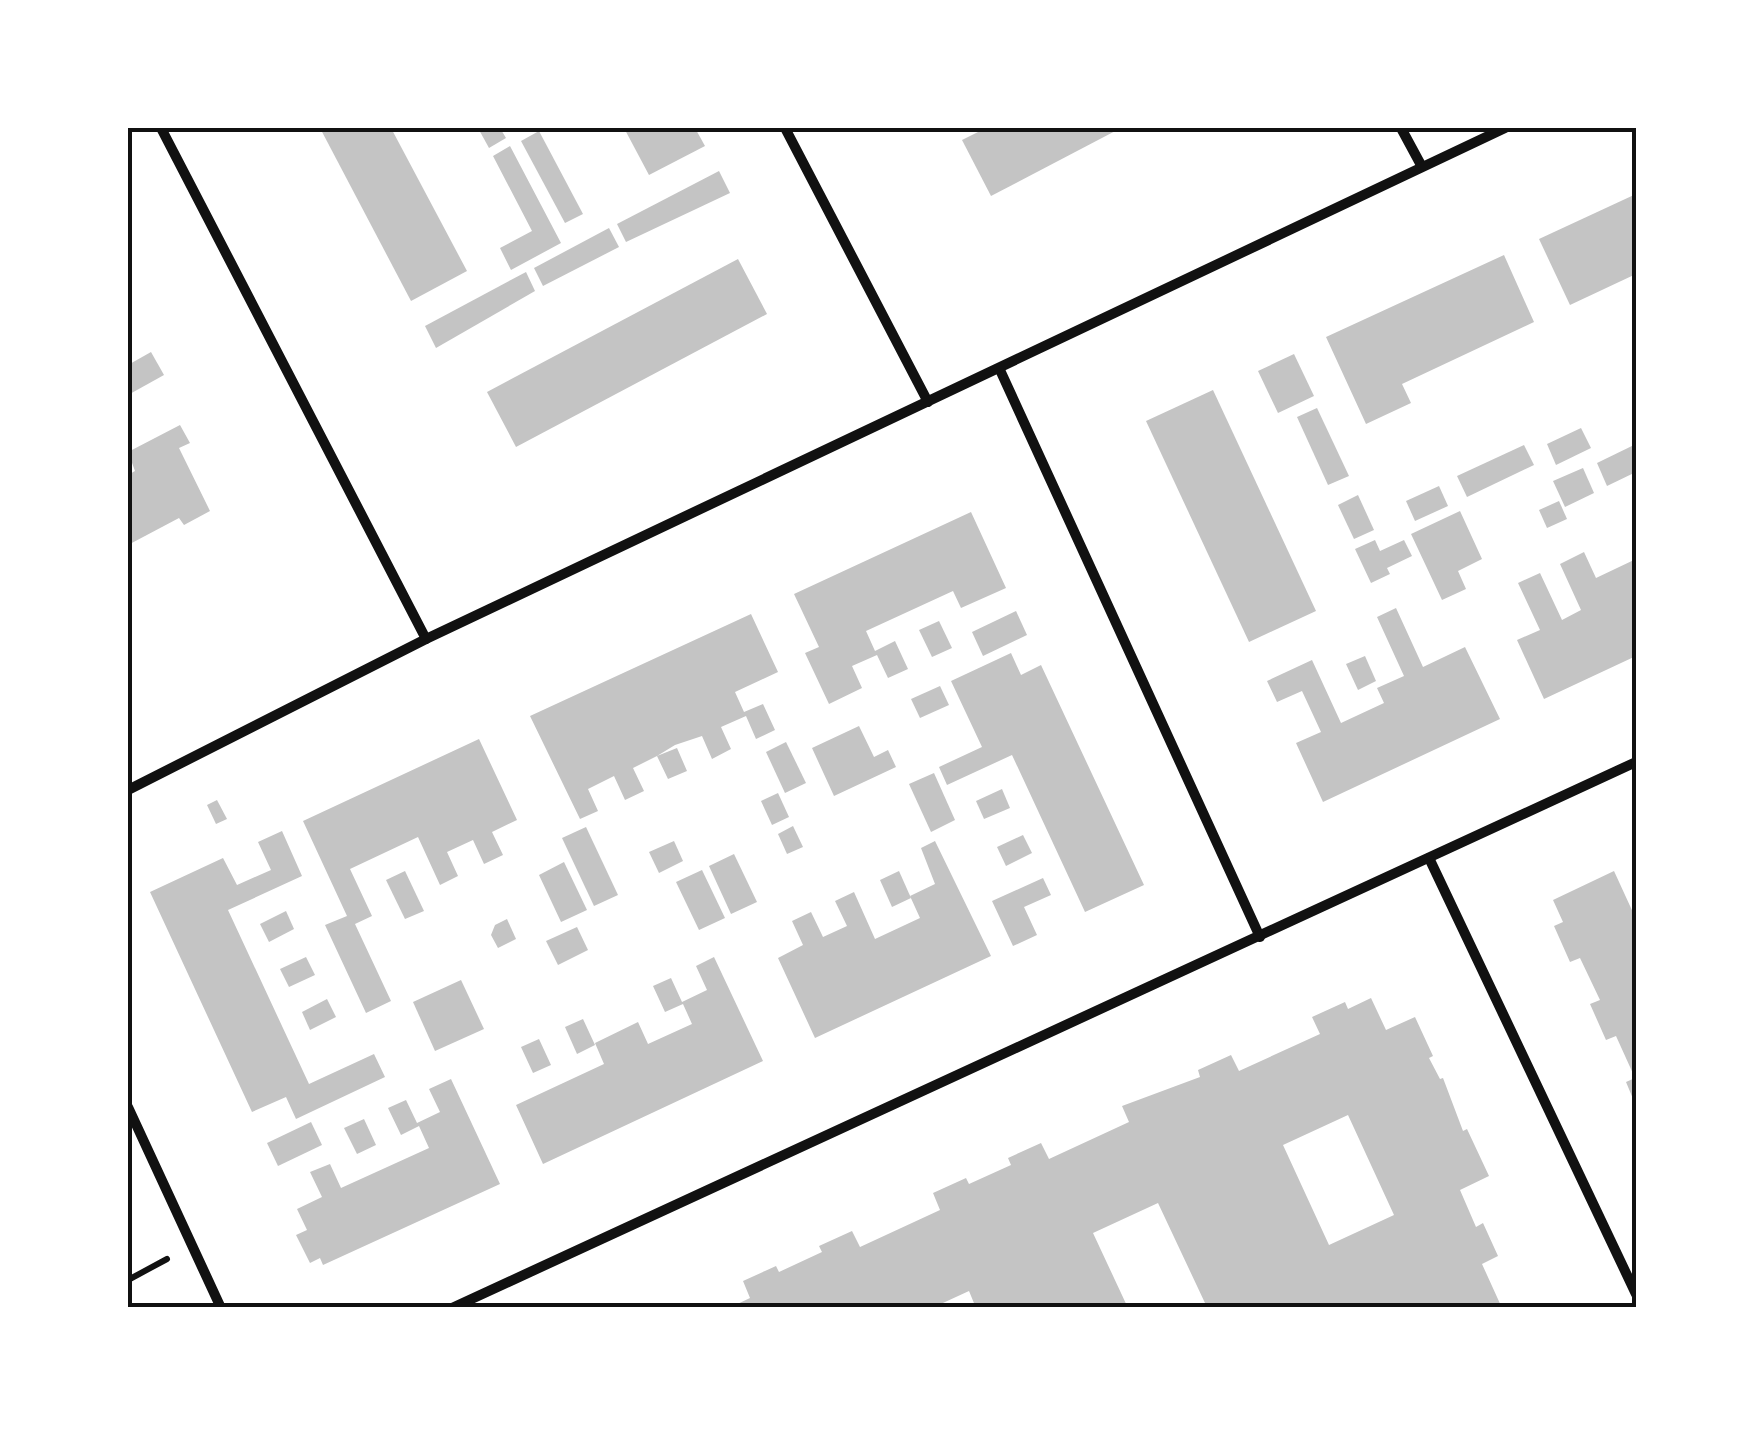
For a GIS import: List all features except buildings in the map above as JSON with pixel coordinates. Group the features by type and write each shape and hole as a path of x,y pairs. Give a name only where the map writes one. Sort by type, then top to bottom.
{"street":[{"path":"161,128 426,639"},
{"path":"785,128 928,402"},
{"path":"1400,128 1420,165"},
{"path":"128,790 426,639 1505,128"},
{"path":"1000,370 1260,937"},
{"path":"452,1308 1636,762"},
{"path":"1429,858 1636,1294"},
{"path":"128,1107 221,1308"}],"path":[{"path":"128,1280 190,1246"}]}
